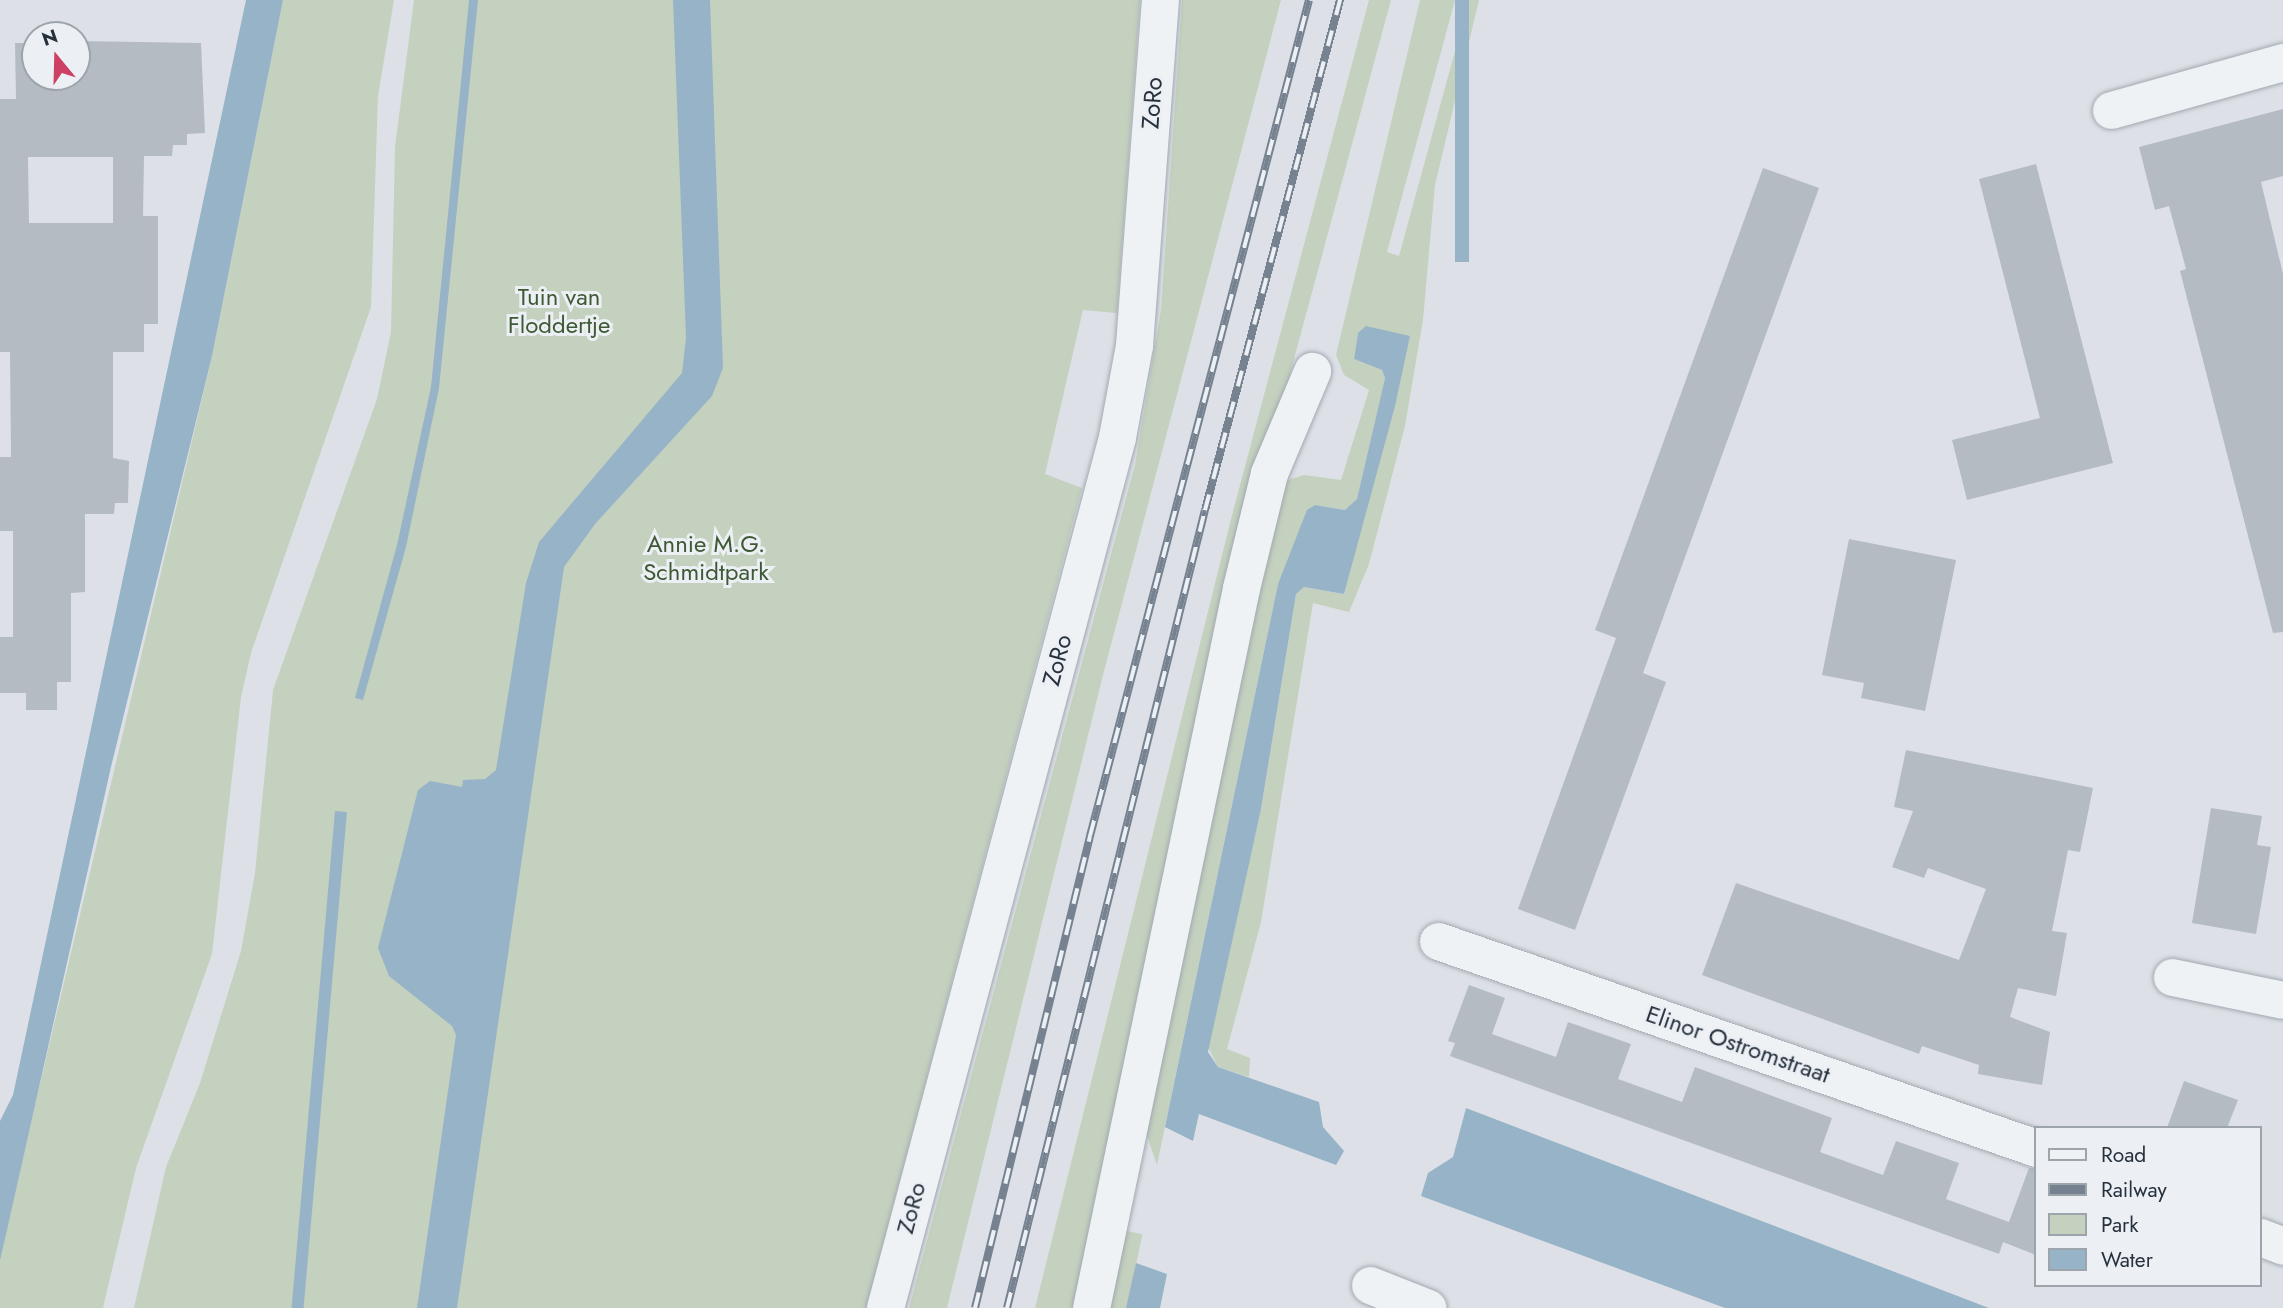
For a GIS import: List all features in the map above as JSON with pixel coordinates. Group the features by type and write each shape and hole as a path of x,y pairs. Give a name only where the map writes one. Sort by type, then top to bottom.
{"street":[{"name":"ZoRo","path":"885,1308 1117,437 1134,345 1160,0"},
{"path":"2111,110 2283,62"},
{"path":"1091,1308 1241,588 1269,472 1312,371"},
{"name":"Elinor Ostromstraat","path":"1438,941 2035,1149"},
{"path":"2172,977 2283,1000"},
{"path":"2262,1238 2283,1247"},
{"path":"1370,1285 1428,1308"}],"green space":[{"path":"283,0 394,0 378,96 371,307 251,653 241,697 212,954 136,1168 103,1308 0,1308 0,1261 14,1194 212,356"},
{"name":"Annie M.G. Schmidtpark","path":"414,0 1140,0 1117,313 1083,310 1045,474 1082,488 866,1308 134,1308 166,1167 200,1083 241,951 255,873 273,690 377,399 391,332 395,147"},
{"path":"1182,0 1281,0 1102,679 947,1308 909,1308 1135,465 1161,310"},
{"path":"1369,0 1391,0 1284,396 1083,1308 1035,1308 1231,519"},
{"path":"1420,0 1455,0 1387,252 1399,256 1469,0 1479,0 1435,185 1423,320 1405,426 1369,564 1349,612 1313,603 1261,922 1227,1049 1250,1058 1249,1077 1218,1067 1208,1047 1261,809 1296,594 1304,587 1344,594 1410,336 1358,333 1354,359 1382,370 1385,378 1357,500 1345,510 1315,505 1278,584 1157,1165 1141,1118 1269,529 1288,480 1304,475 1341,480 1369,390 1344,375 1336,355"},
{"path":"1118,1229 1142,1234 1127,1308 1101,1308"}],"water":[{"path":"246,0 283,0 212,356 111,767 0,1261 0,1121 13,1095"},
{"path":"469,0 478,0 439,388 406,547 363,700 355,698 397,545 431,387"},
{"path":"673,0 710,0 723,368 712,396 595,524 564,567 457,1308 417,1308 456,1035 452,1026 389,976 378,948 418,790 430,781 462,787 463,780 485,779 496,770 526,583 539,542 682,373 686,338"},
{"path":"1455,0 1469,0 1469,262 1455,262"},
{"path":"1366,326 1410,336 1395,406 1344,594 1304,587 1296,594 1261,809 1208,1052 1218,1067 1319,1102 1323,1127 1344,1151 1336,1165 1199,1114 1193,1141 1165,1127 1278,584 1307,510 1315,505 1345,510 1357,499 1385,378 1382,370 1354,359 1358,333"},
{"path":"335,811 347,812 304,1308 292,1308"},
{"path":"1466,1108 1989,1308 1725,1308 1421,1196 1428,1173 1453,1157"},
{"path":"1136,1263 1167,1274 1160,1308 1126,1308"}],"building":[{"path":"91,41 201,43 205,133 187,134 187,145 173,145 172,156 144,156 143,216 158,216 158,324 144,324 144,352 113,352 113,458 129,461 128,503 115,503 114,514 85,514 85,592 71,593 71,682 57,682 57,710 26,710 26,693 0,693 0,637 13,637 13,531 0,531 0,457 11,457 10,352 0,352 0,99 16,99 15,43 21,43 21,91 91,91","holes":["28,157 113,157 113,223 29,223"]},
{"path":"2283,109 2283,176 2261,182 2283,274 2283,632 2273,633 2180,271 2186,269 2169,206 2155,210 2139,147"},
{"path":"2036,164 2113,463 1967,500 1952,440 2040,418 1979,179"},
{"path":"1763,168 1819,188 1643,673 1666,682 1575,930 1518,909 1616,638 1595,630"},
{"path":"1849,539 1956,560 1925,711 1861,698 1864,683 1822,675"},
{"path":"1906,750 2093,788 2080,852 2068,850 2052,931 2067,933 2056,996 2018,988 2010,1017 2050,1032 2042,1085 1978,1074 1979,1065 1922,1046 1919,1054 1702,975 1736,883 1959,960 1986,889 1928,868 1924,878 1892,867 1913,811 1894,807"},
{"path":"2211,808 2262,816 2257,845 2271,847 2256,934 2192,923"},
{"path":"1469,985 1505,998 1492,1034 1556,1057 1568,1022 1631,1044 1618,1079 1682,1102 1695,1067 1832,1118 1820,1152 1883,1175 1896,1141 1959,1163 1946,1199 2009,1222 2029,1168 2035,1168 2035,1255 2003,1242 1999,1254 1450,1056 1455,1043 1448,1041"},
{"path":"2184,1081 2238,1100 2228,1126 2168,1126"}],"railway":[{"path":"975,1308 1090,836 1309,0"},
{"path":"1007,1308 1205,510 1340,0"}],"park label":[{"name":"Tuin van Floddertje","path":"559,311"}]}
